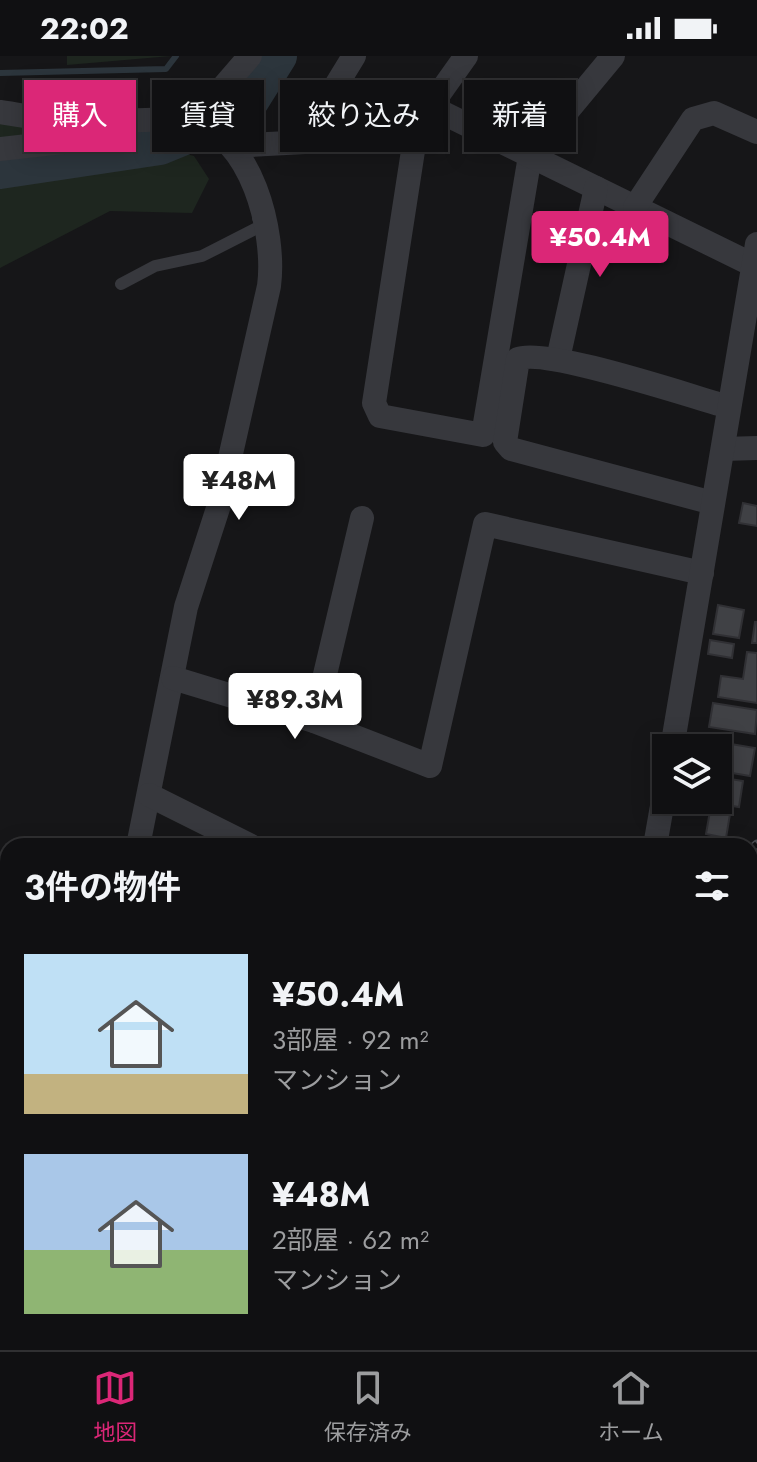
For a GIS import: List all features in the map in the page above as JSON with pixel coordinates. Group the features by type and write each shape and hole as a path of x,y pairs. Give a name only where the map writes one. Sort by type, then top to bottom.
{"street":[{"path":"229,80 250,56"},
{"path":"339,80 354,56"},
{"path":"448,82 466,56"},
{"path":"418,152 374,403 380,416 483,435 530,156 613,56"},
{"path":"0,112 24,115"},
{"path":"635,207 693,119 714,113 757,132"},
{"path":"448,125 530,156 635,207 755,254 674,734"},
{"path":"0,149 24,146"},
{"path":"140,838 186,607 220,502 269,286 273,257 259,198 236,152"},
{"path":"558,359 596,188"},
{"path":"713,503 511,449 505,442 518,359 528,355 558,359 729,407"},
{"path":"723,449 757,448"},
{"path":"314,721 362,518"},
{"path":"173,678 314,721 430,766 485,524 702,573"},
{"path":"149,795 235,838"},
{"path":"656,838 661,814"}],"lane":[{"path":"121,284 155,266 202,256 261,226 252,202 259,198"}],"shaded area":[{"path":"67,56 171,56 67,65"},
{"path":"0,104 24,110 24,152 136,152 136,140 152,145 152,152 179,152 194,156 209,179 192,213 110,211 0,268"}],"building":[{"path":"743,503 757,506 757,526 739,523"},
{"path":"718,605 744,610 739,638 713,634"},
{"path":"755,622 757,643 752,643"},
{"path":"710,640 734,644 732,658 708,654"},
{"path":"747,652 757,653 757,703 718,697 721,676 743,679"},
{"path":"713,703 757,710 755,734 709,727"},
{"path":"732,744 755,748 750,776 732,773"},
{"path":"732,779 743,781 739,807 732,806"},
{"path":"709,814 730,814 726,838 706,834"}],"waterway":[{"path":"0,73 166,69 176,56"},
{"path":"0,170 160,146 243,112 278,56"}]}
